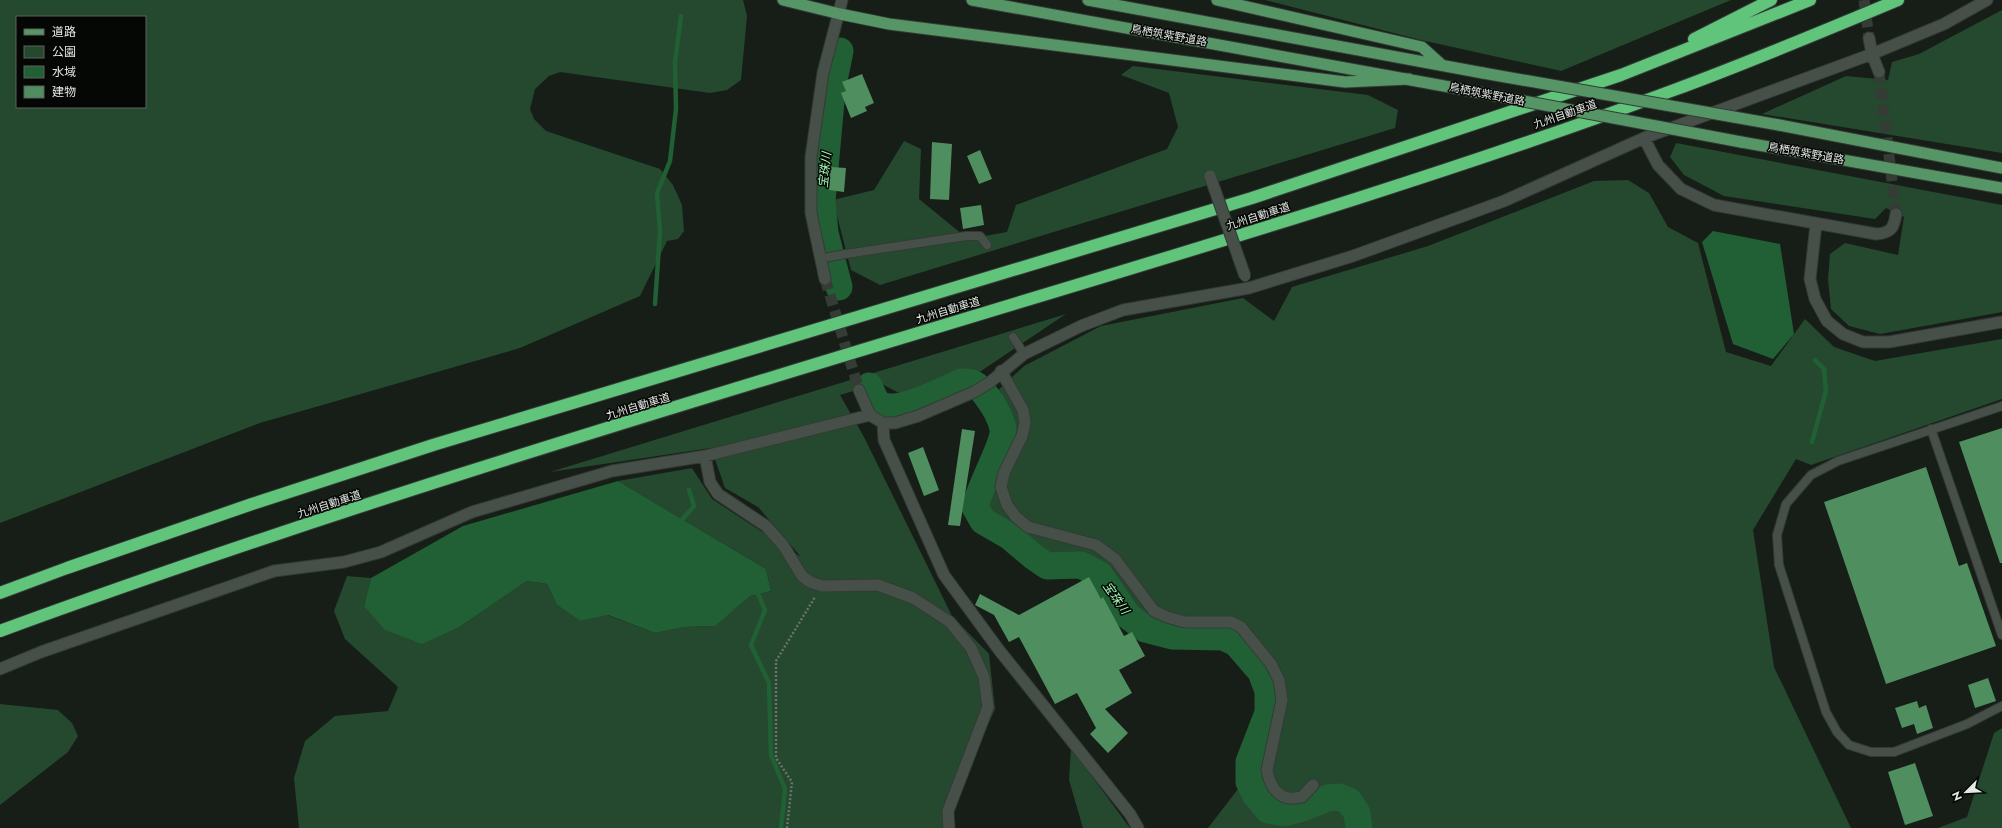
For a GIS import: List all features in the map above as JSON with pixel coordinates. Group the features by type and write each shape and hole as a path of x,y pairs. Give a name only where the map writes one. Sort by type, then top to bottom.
{"highway":[{"path":"1621,75 1771,0"},
{"name":"九州自動車道","path":"0,593 67,568 252,504 433,445 1252,198 1621,75 1810,0"},
{"name":"九州自動車道","path":"0,631 89,599 444,479 1260,229 1492,153 1675,90 1898,0"}],"main road":[{"path":"783,0 889,24 1345,82 1409,79"},
{"name":"鳥栖筑紫野道路","path":"972,0 1409,79 1741,142 2002,188"},
{"name":"鳥栖筑紫野道路","path":"1088,0 1442,66 1779,125 2002,168"},
{"path":"1217,0 1422,47 1442,66"}],"street":[{"path":"825,279 822,259 811,213 811,157 823,73 840,14 842,0"},
{"path":"859,390 870,415 883,423 895,423 918,416 974,392 989,383 1001,371 1024,354 1081,326 1123,310 1249,288 1353,256 1504,201 1644,138 1872,54 1944,24 1987,0"},
{"path":"1869,38 1872,54 1879,72"},
{"path":"1644,138 1658,164 1681,189 1714,205 1876,234 1888,233 1895,226 1896,214"},
{"path":"1210,176 1249,288"},
{"path":"1816,224 1810,279 1815,299 1827,321 1843,334 1864,342 1889,342 2002,322"},
{"path":"1001,371 1023,410 1025,422 1022,436 1004,473 1002,487 1007,505 1016,518 1028,527 1096,545 1115,559 1154,611 1167,617 1185,622 1231,622 1241,626 1271,664 1279,680 1282,700 1267,770 1269,780 1277,792 1288,798 1302,796 1312,785"},
{"path":"0,670 40,652 274,571 344,562 381,552 472,512 612,471 706,456 870,415"},
{"path":"883,423 884,440 944,575 999,650 1130,814 1138,828"},
{"path":"706,456 710,482 718,494 766,526 782,545 802,576 810,582 822,586 878,585 913,598 950,622 971,648 984,676 988,706 948,811 949,828"}],"lane":[{"path":"822,259 839,255 966,236 980,236 987,245"},
{"path":"1013,337 1024,354"},
{"path":"2002,406 1838,462 1811,475 1786,504 1777,535 1779,565 1826,712 1837,732 1849,745 1871,752 1894,752 1967,724 2002,706"},
{"path":"1931,429 2002,636"}],"path":[{"path":"787,828 792,782 776,758 776,661 822,586"}],"green space":[{"path":"0,0 743,0 747,16 741,80 727,90 710,93 560,72 549,76 535,89 530,109 534,119 546,131 660,169 673,185 682,205 684,231 678,239 667,241 640,296 520,348 260,423 0,523"},
{"path":"1265,0 1731,0 1561,71 1421,40"},
{"path":"2002,10 2002,153 1762,114 1846,76 1888,80 1892,62 1919,54"},
{"path":"1133,66 1368,95 1398,110 1395,128 880,285 851,270 833,200 874,190 904,141 921,149 919,199 968,239 1007,232 1016,205 1167,149 1178,127 1169,93 1121,75"},
{"path":"1676,143 2002,205 2002,312 1880,334 1849,326 1831,309 1828,279 1830,254 1845,243 1898,255 1904,217 1886,208 1875,219 1724,196 1684,175 1670,157"},
{"path":"1628,180 1649,193 1668,227 1698,243 1726,352 1771,366 1805,319 1834,347 1875,361 2002,339 2002,399 1811,465 1796,459 1753,530 1774,667 1851,828 1365,828 1363,807 1353,795 1330,790 1298,804 1283,805 1268,798 1256,780 1254,762 1274,711 1272,683 1239,640 1223,633 1160,628 1136,612 1105,569 1083,561 1045,556 1015,527 994,517 984,496 1010,433 994,394 1024,366 1101,326 1243,298 1274,321 1292,287 1428,246 1594,181"},
{"path":"1066,314 978,373 901,394 880,383 840,395 864,437 952,616 989,654 995,709 953,802 954,828 299,828 294,778 305,741 335,716 388,711 398,687 345,639 334,611 347,576 371,578 364,606 461,626 527,581 547,584 557,605 580,621 607,615 655,633 685,627 714,626 750,596 771,591 766,569 618,481 692,468 712,499 801,557 758,507 725,488 711,448 550,472"},
{"path":"0,704 58,710 72,723 78,736 68,752 0,805"},
{"path":"2002,728 2002,828 1938,828 1967,817 1994,733"},
{"path":"1071,748 1130,828 1083,828 1069,780"},
{"path":"1238,789 1266,823 1304,819 1332,807 1350,817 1352,828 1208,828"}],"water":[{"path":"1713,231 1780,244 1794,334 1773,359 1733,344 1702,242"},
{"path":"618,481 766,569 771,591 750,596 715,626 685,627 655,633 608,615 580,621 557,605 547,584 527,581 461,626 422,644 385,630 364,606 371,578 463,526"}],"building":[{"path":"862,74 874,103 865,107 867,111 851,118 841,93 846,91 842,82"},
{"path":"932,142 952,144 949,200 930,199"},
{"path":"980,150 992,179 979,184 967,156"},
{"path":"831,167 846,168 844,192 829,190"},
{"path":"981,205 984,225 963,229 960,208"},
{"path":"2002,428 2002,563 2000,563 1959,442"},
{"path":"962,429 975,431 960,526 948,525"},
{"path":"923,447 939,490 924,496 908,453"},
{"path":"1926,467 1959,566 1967,563 1996,646 1886,684 1824,502"},
{"path":"1089,577 1101,599 1103,597 1124,636 1132,632 1145,656 1119,670 1132,693 1105,709 1128,733 1108,753 1090,734 1096,728 1077,693 1055,704 1019,637 1009,642 994,615 975,605 980,594 1019,615"},
{"path":"1988,678 1996,701 1975,708 1968,685"},
{"path":"1917,701 1919,708 1926,705 1933,728 1917,734 1914,724 1902,728 1895,708"},
{"path":"1915,763 1933,816 1905,825 1888,772"}],"waterway":[{"path":"655,304 660,232 657,193 670,161 676,109 675,62 681,16"},
{"name":"宝珠川","path":"839,287 825,233 822,201 832,90 840,51"},
{"path":"1812,442 1826,391 1824,369 1815,360"},
{"name":"宝珠川","path":"869,386 878,403 884,406 892,407 912,403 934,395 961,382 974,384 980,388 995,409 1003,429 1003,436 977,498 975,507 983,521 1009,536 1047,566 1081,565 1100,575 1128,616 1145,629 1172,636 1223,637 1236,643 1261,672 1268,691 1268,713 1249,762 1249,782 1255,794 1268,810 1284,813 1303,808 1328,798 1339,797 1349,801 1357,813 1359,828"},
{"path":"679,523 694,506 689,490"},
{"path":"756,589 765,610 751,645 769,683 771,755 785,789 781,828"}],"tunnel":[{"path":"1864,0 1869,38"},
{"path":"1879,72 1896,214"},
{"path":"825,279 859,390"}]}
